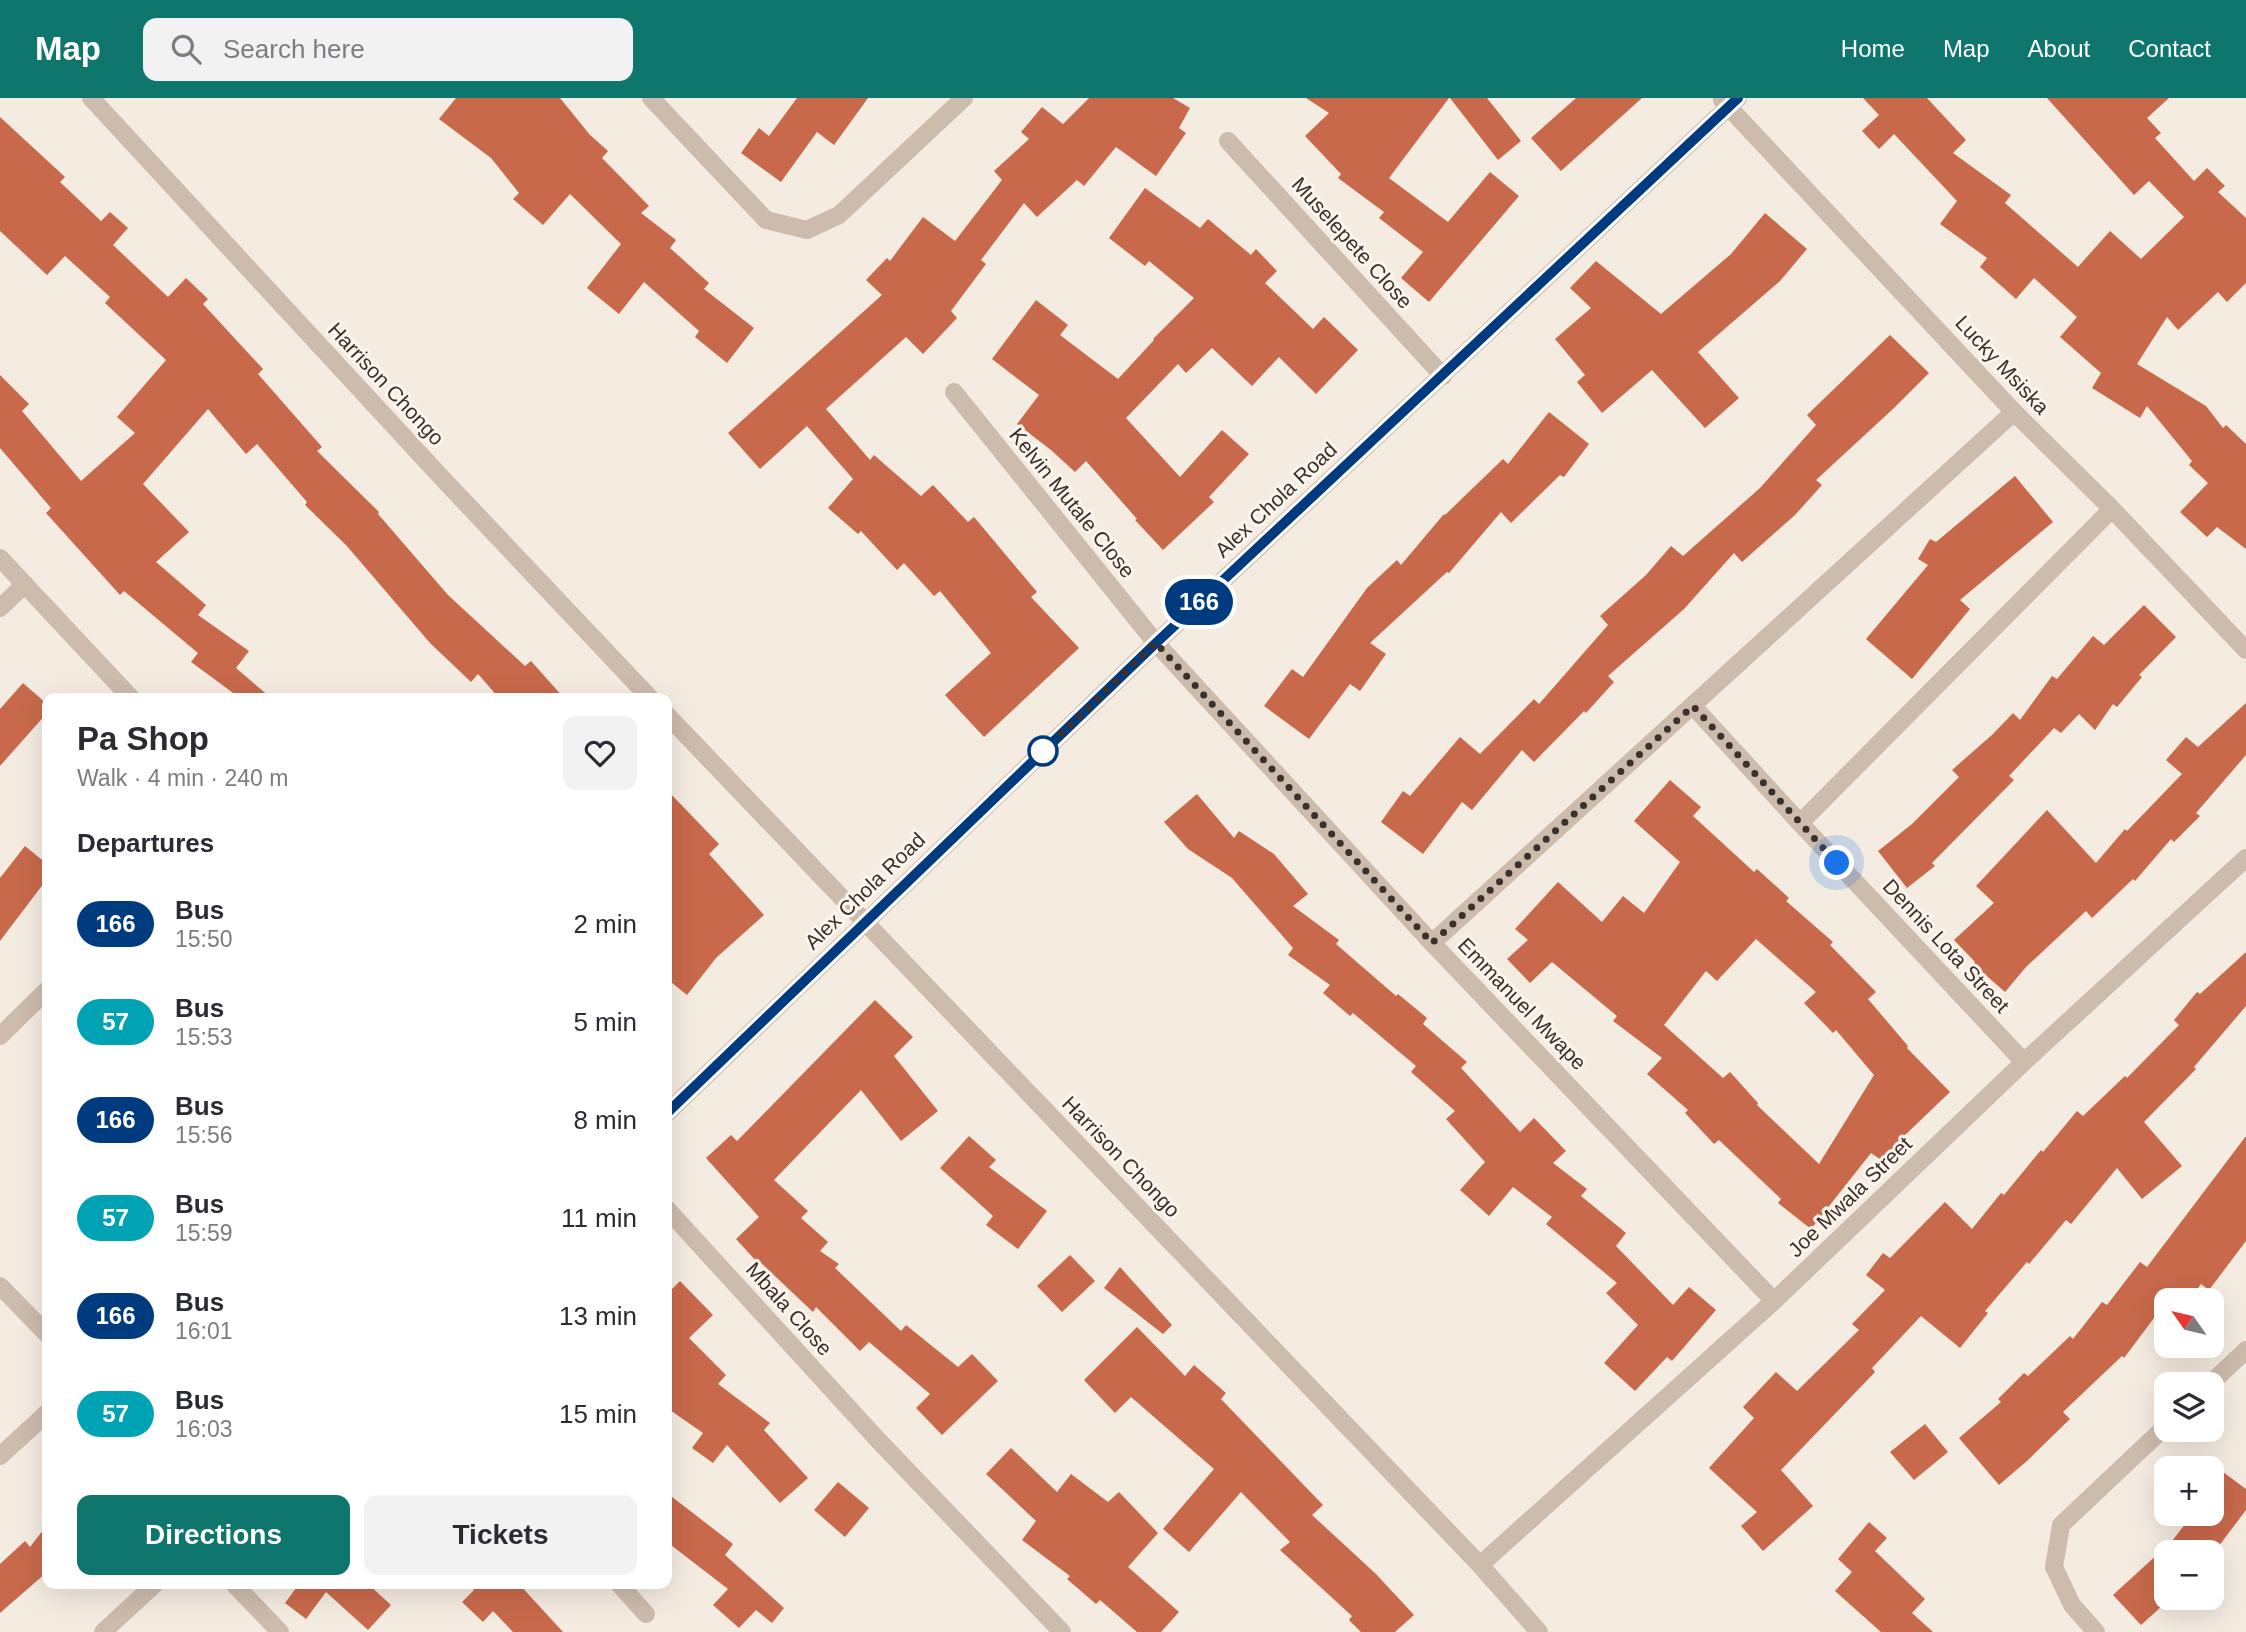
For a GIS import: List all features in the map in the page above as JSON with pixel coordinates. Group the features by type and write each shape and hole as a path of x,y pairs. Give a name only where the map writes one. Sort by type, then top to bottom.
{"street":[{"name":"Harrison Chongo","path":"91,98 442,478 645,693"},
{"path":"652,98 766,219 807,230 839,215 964,98"},
{"name":"Alex Chola Road","path":"672,1108 1156,643 1443,376 1729,101"},
{"name":"Lucky Msiska","path":"1729,101 2014,412 2112,509 2246,650"},
{"name":"Muselepete Close","path":"1228,141 1443,376"},
{"name":"Kelvin Mutale Close","path":"954,392 1156,643"},
{"path":"1432,943 2014,412"},
{"path":"1800,823 2112,509"},
{"path":"0,558 126,693"},
{"path":"0,608 25,584"},
{"name":"Emmanuel Mwape","path":"1156,643 1432,943 1774,1301"},
{"name":"Dennis Lota Street","path":"1693,706 2024,1062"},
{"name":"Harrison Chongo","path":"672,720 1480,1565 1539,1632"},
{"name":"Joe Mwala Street","path":"1480,1565 1774,1301 2024,1062 2246,858"},
{"path":"0,1036 42,995"},
{"name":"Mbala Close","path":"672,1214 878,1440 1062,1632"},
{"path":"0,1286 42,1329"},
{"path":"2223,1372 2246,1350"},
{"path":"0,1456 42,1418"},
{"path":"2096,1632 2071,1605 2054,1567 2061,1525 2154,1437"},
{"path":"103,1632 150,1589"},
{"path":"239,1589 279,1632"},
{"path":"624,1589 646,1614"}],"building":[{"path":"456,98 560,98 590,135 608,151 602,158 649,206 641,213 676,240 670,248 709,283 704,289 754,328 727,363 695,337 699,331 644,282 619,314 587,288 621,244 570,194 543,225 513,199 519,193 491,158 439,119"},
{"path":"797,98 868,98 834,145 817,132 781,182 741,153 759,128 769,136"},
{"path":"1089,98 1173,98 1190,108 1179,128 1186,133 1156,176 1116,147 1084,186 1077,180 1037,217 1024,203 981,260 986,264 951,311 957,318 923,354 906,337 826,409 870,460 874,455 921,496 933,485 968,522 974,517 1037,592 1031,597 1079,648 984,737 945,695 991,653 940,591 934,596 904,563 897,570 861,531 858,534 828,508 853,479 807,426 760,469 728,433 882,295 866,280 887,258 890,261 923,217 955,241 1002,180 994,171 1029,139 1021,132 1042,107 1063,124"},
{"path":"1306,98 1449,98 1389,178 1448,222 1490,172 1519,196 1429,302 1401,278 1423,252 1379,218 1384,212 1338,178 1341,174 1305,136 1329,113"},
{"path":"1450,98 1487,98 1521,141 1498,160"},
{"path":"1576,98 1642,98 1561,171 1531,138"},
{"path":"1863,98 1927,98 1966,140 1953,153 2011,195 2005,203 2078,267 2110,231 2141,259 2184,217 2149,181 2134,195 2047,98 2169,98 2147,118 2161,133 2155,138 2194,181 2207,168 2225,186 2218,192 2246,218 2246,283 2227,302 2218,292 2178,330 2167,317 2137,364 2206,406 2223,428 2226,425 2246,444 2246,549 2217,527 2207,537 2180,512 2208,483 2189,465 2192,461 2147,406 2140,418 2092,388 2101,373 2060,337 2077,317 2034,278 2016,299 1980,267 1987,258 1940,224 1957,201 1894,134 1879,149 1862,131 1879,115"},
{"path":"0,117 65,177 60,182 101,221 110,212 128,228 113,245 168,297 186,278 208,299 203,304 263,369 258,374 322,447 317,451 379,512 448,595 525,666 531,661 560,693 495,693 478,674 471,682 430,643 346,545 305,505 307,502 257,444 246,454 208,409 143,484 189,532 156,562 206,605 198,615 249,651 236,668 265,693 233,693 191,662 198,653 124,591 120,595 46,513 51,508 0,448 0,375 29,404 22,411 81,481 135,433 117,417 166,360 105,303 110,297 65,256 47,275 0,231"},
{"path":"1145,188 1200,228 1208,219 1251,255 1256,249 1277,271 1265,283 1313,329 1324,317 1358,350 1316,394 1279,357 1252,386 1212,348 1186,373 1178,364 1126,418 1180,477 1222,430 1249,454 1209,497 1214,502 1163,550 1086,461 1075,472 1017,424 1039,395 992,359 1036,300 1068,325 1060,335 1118,379 1194,298 1149,261 1145,266 1109,238"},
{"path":"1765,213 1807,249 1780,281 1698,352 1739,398 1705,428 1652,370 1602,413 1577,382 1585,375 1555,339 1591,308 1570,288 1596,261 1661,314 1731,254"},
{"path":"1890,335 1929,373 1816,480 1822,485 1795,515 1742,562 1734,553 1684,609 1608,676 1614,682 1586,713 1584,711 1534,762 1522,750 1472,810 1462,802 1423,854 1381,822 1403,791 1410,796 1460,737 1480,754 1534,699 1539,704 1608,625 1600,616 1646,575 1671,546 1683,556 1760,488 1816,425 1807,415"},
{"path":"1549,412 1589,444 1564,477 1560,475 1511,523 1501,512 1449,573 1370,643 1386,654 1360,691 1350,684 1309,739 1264,706 1292,669 1303,677 1367,588 1397,560 1401,565 1444,514 1503,459 1508,464"},
{"path":"2015,476 2053,522 1960,600 1970,609 1912,679 1866,639 1928,565 1918,559 1930,539 1936,542"},
{"path":"2144,605 2176,637 2139,675 2142,677 2117,707 2113,704 2095,730 2079,714 2061,733 2054,728 2009,776 2014,780 1932,863 1935,866 1907,888 1878,851 1912,824 1959,777 1952,770 2013,713 2020,720 2052,676 2057,679 2093,636 2104,645"},
{"path":"23,683 42,700 42,719 0,766 0,709"},
{"path":"2246,703 2246,755 2196,813 2200,816 2174,842 2171,839 2135,881 2133,879 2092,918 2086,911 2026,967 2005,992 1973,964 1975,962 1954,940 1994,903 1976,886 2047,810 2096,863 2125,829 2127,831 2182,774 2166,760 2186,737 2198,747"},
{"path":"1670,780 1701,807 1693,816 1754,872 1757,869 1789,898 1786,901 1833,942 1830,945 1876,992 1868,999 1907,1048 1950,1092 1903,1137 1887,1164 1871,1153 1811,1229 1778,1203 1781,1199 1719,1140 1714,1144 1685,1113 1688,1110 1647,1074 1662,1058 1613,1021 1617,1016 1552,962 1530,983 1507,959 1528,940 1515,929 1558,882 1602,922 1623,896 1644,913 1680,862 1634,821","holes":["1756,939 1816,992 1804,1003 1833,1033 1836,1030 1874,1075 1819,1164 1757,1105 1730,1072 1723,1078 1664,1025 1706,971 1717,981"]},
{"path":"1197,794 1234,838 1239,831 1274,854 1308,894 1293,906 1339,940 1336,944 1396,996 1398,994 1427,1018 1423,1024 1467,1062 1461,1068 1520,1132 1534,1118 1566,1151 1553,1163 1587,1189 1581,1196 1626,1233 1616,1246 1673,1305 1689,1287 1716,1310 1672,1361 1667,1357 1635,1391 1604,1363 1638,1325 1606,1293 1617,1283 1546,1224 1552,1217 1513,1187 1489,1216 1460,1190 1485,1162 1446,1119 1455,1111 1411,1072 1416,1066 1353,1013 1350,1016 1323,993 1330,985 1288,955 1293,948 1232,878 1188,849 1164,822"},
{"path":"672,795 719,844 709,854 764,915 716,958 687,995 672,983"},
{"path":"25,846 42,860 42,886 0,941 0,878"},
{"path":"2246,952 2246,1006 2194,1067 2196,1069 2144,1122 2182,1166 2142,1199 2117,1168 2071,1224 2066,1220 2029,1264 2027,1262 1985,1311 1988,1313 1960,1348 1921,1316 1872,1368 1875,1372 1781,1470 1813,1506 1763,1551 1741,1526 1757,1512 1709,1468 1754,1418 1743,1407 1776,1372 1797,1391 1859,1330 1852,1324 1885,1290 1866,1275 1883,1253 1890,1258 1945,1202 1972,1229 2001,1193 2004,1195 2077,1111 2083,1116 2125,1076 2127,1078 2179,1025 2174,1020 2197,992 2200,994"},
{"path":"875,1000 913,1037 894,1056 938,1111 901,1141 861,1090 774,1180 808,1211 801,1218 828,1242 820,1251 839,1264 835,1268 901,1331 906,1325 958,1367 972,1354 998,1381 942,1435 916,1408 930,1394 869,1342 860,1351 816,1307 813,1312 757,1262 736,1239 759,1217 706,1158 731,1135 737,1141"},
{"path":"969,1136 996,1160 989,1167 1047,1211 1018,1249 986,1225 993,1216 940,1168"},
{"path":"2246,1136 2246,1241 2211,1288 2201,1284 2198,1288 2154,1288 2154,1318 2124,1358 2122,1356 2063,1412 2070,1419 1999,1485 1959,1438 2001,1402 1998,1399 2024,1373 2028,1376 2070,1336 2073,1339 2102,1302 2107,1305 2140,1262 2147,1267"},
{"path":"1070,1255 1095,1281 1062,1312 1037,1286"},
{"path":"1120,1267 1172,1325 1163,1334 1104,1288"},
{"path":"680,1281 713,1315 689,1338 726,1375 718,1384 770,1423 764,1430 808,1478 780,1503 727,1445 713,1463 692,1448 703,1433 672,1411 672,1289"},
{"path":"1137,1327 1185,1376 1194,1365 1226,1393 1221,1399 1323,1505 1312,1515 1376,1574 1414,1615 1395,1632 1361,1632 1349,1620 1352,1616 1280,1550 1290,1542 1241,1492 1189,1552 1163,1529 1214,1469 1131,1397 1115,1413 1084,1380"},
{"path":"1925,1424 1948,1452 1914,1480 1890,1452"},
{"path":"1011,1448 1057,1492 1071,1474 1108,1502 1119,1492 1158,1533 1128,1567 1179,1612 1161,1632 1137,1632 1100,1600 1096,1604 1067,1579 1070,1576 1022,1540 1036,1521 986,1474"},
{"path":"2224,1473 2246,1489 2246,1510 2223,1540 2173,1540 2184,1526 2224,1526"},
{"path":"838,1482 869,1508 845,1537 814,1510"},
{"path":"672,1497 733,1544 725,1555 784,1608 772,1623 756,1610 739,1628 713,1605 728,1589 672,1546"},
{"path":"1869,1522 1887,1538 1875,1551 1925,1599 1912,1613 1933,1632 1881,1632 1835,1591 1852,1572 1838,1559"},
{"path":"42,1531 42,1576 0,1613 0,1564 25,1541 30,1547"},
{"path":"2154,1557 2154,1610 2158,1610 2141,1625 2113,1595"},
{"path":"295,1589 373,1589 391,1605 368,1630 326,1592 306,1619 285,1603"},
{"path":"524,1589 563,1632 513,1632 493,1611 483,1622 462,1602 474,1590"}],"bus line":[{"name":"166","path":"672,1108 1156,643 1738,98"}],"route":[{"path":"1043,751 1156,643 1432,943 1693,706 1837,863"}]}
